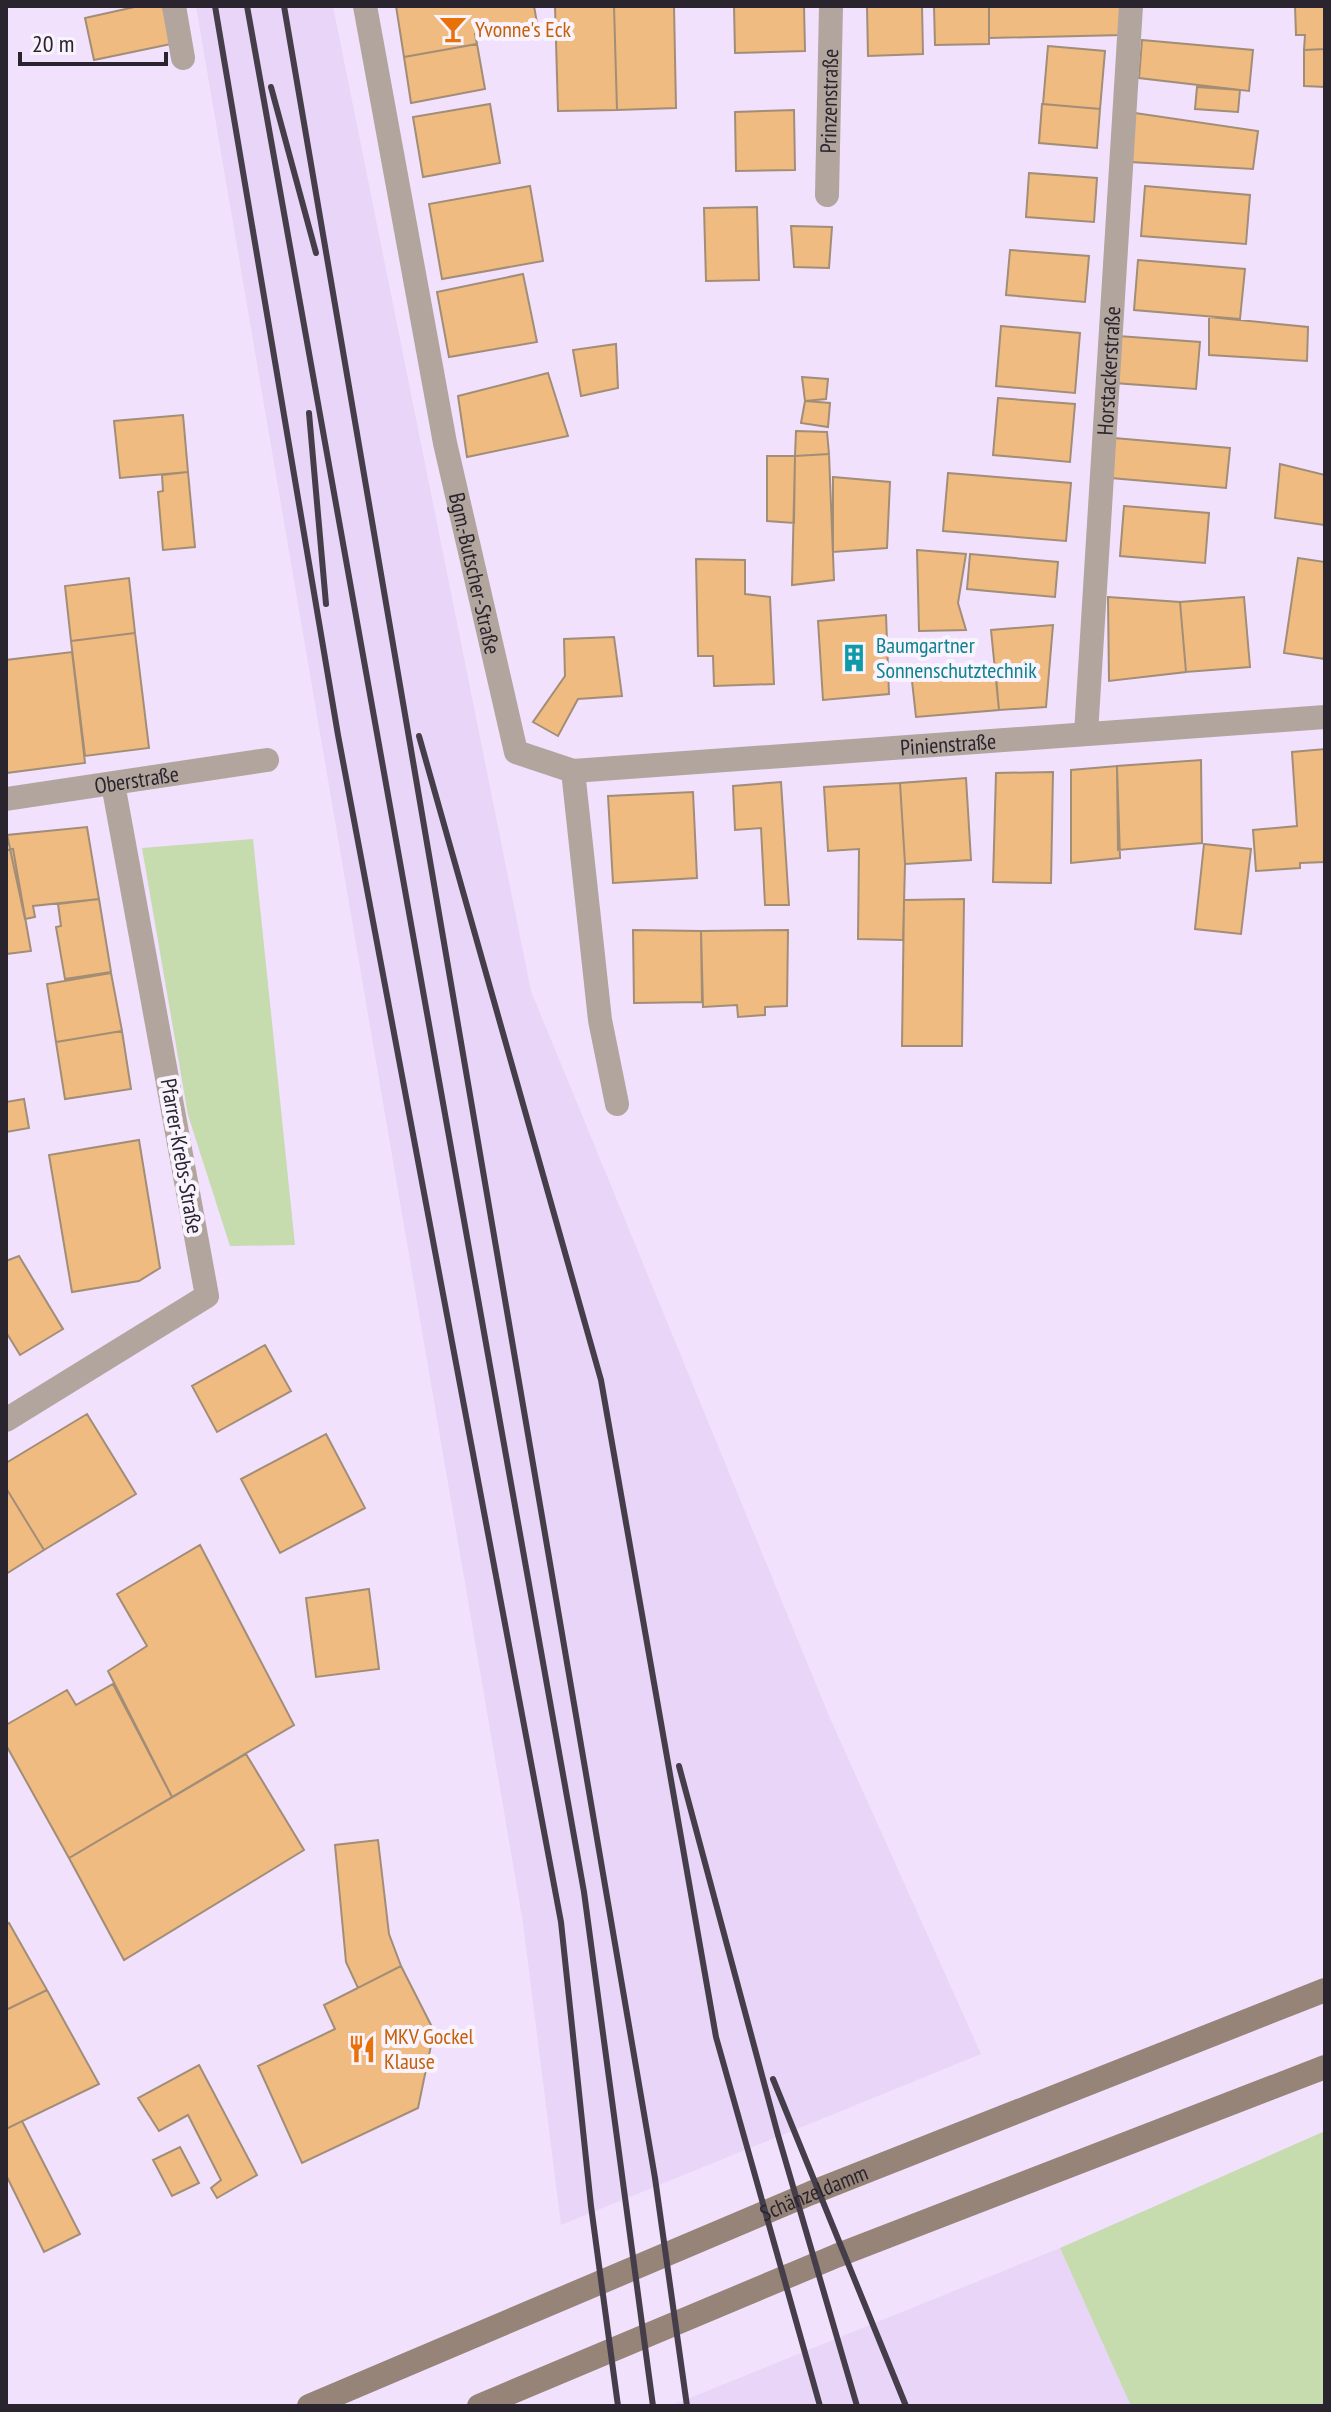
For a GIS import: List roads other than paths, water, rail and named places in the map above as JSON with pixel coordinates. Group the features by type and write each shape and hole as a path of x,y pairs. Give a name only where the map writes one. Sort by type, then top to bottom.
{"main road":[{"name":"Schänzeldamm","path":"309,2406 811,2193 1325,1990"},
{"path":"479,2406 836,2256 1319,2069"}],"street":[{"path":"174,6 183,58"},
{"name":"Bgm.-Butscher-Straße","path":"365,6 445,443 516,752 573,771"},
{"name":"Prinzenstraße","path":"827,195 831,6"},
{"name":"Horstackerstraße","path":"1086,734 1131,6"},
{"name":"Pinienstraße","path":"573,771 1325,717"},
{"name":"Oberstraße","path":"6,799 267,760"},
{"path":"573,771 600,1020 617,1104"},
{"name":"Pfarrer-Krebs-Straße","path":"6,1420 207,1296 113,784"}],"railway":[{"path":"215,6 338,735 561,1922 591,2206 618,2406"},
{"path":"247,6 584,1892 653,2406"},
{"path":"284,6 655,2178 687,2406"},
{"path":"271,87 316,253"},
{"path":"309,413 326,604"},
{"path":"419,736 601,1380 716,2037 820,2406"},
{"path":"679,1766 778,2135 857,2406"},
{"path":"773,2079 906,2406"}],"place":[{"name":"Yvonne's Eck","path":"453,29"},
{"name":"Baumgartner Sonnenschutztechnik","path":"854,658"},
{"name":"MKV Gockel Klause","path":"362,2049"}]}
